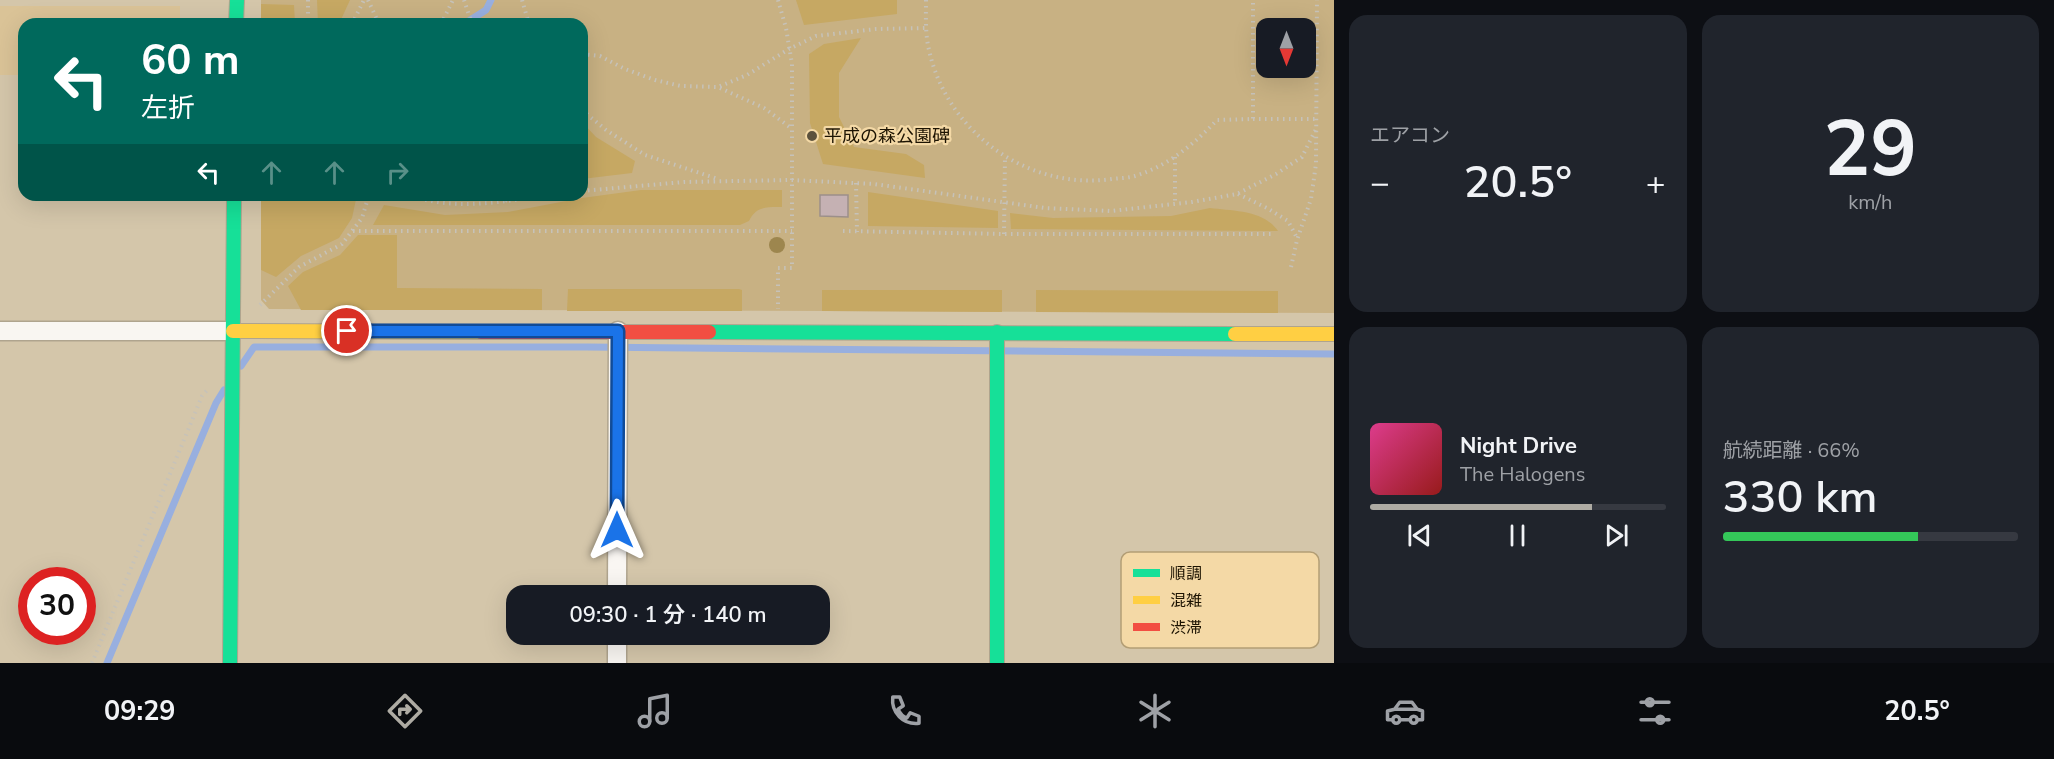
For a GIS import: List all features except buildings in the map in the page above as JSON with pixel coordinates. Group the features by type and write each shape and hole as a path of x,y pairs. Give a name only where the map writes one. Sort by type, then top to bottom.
{"street":[{"path":"236,18 237,0"},
{"path":"230,663 234,201"},
{"path":"0,331 1334,334"},
{"path":"617,585 618,331"},
{"path":"997,332 997,663"},
{"path":"617,645 617,663"}],"path":[{"path":"308,0 308,18"},
{"path":"356,18 366,0"},
{"path":"366,0 376,18"},
{"path":"444,18 453,0"},
{"path":"464,0 470,18"},
{"path":"522,0 527,18"},
{"path":"778,0 792,64 792,268 778,268 778,315"},
{"path":"926,0 929,52 939,80 953,106 981,139 1005,157 1053,178 1094,182 1134,177 1174,156 1200,137 1217,120 1316,119"},
{"path":"1253,0 1253,119"},
{"path":"1291,267 1297,240 1311,200 1316,164 1317,0"},
{"path":"718,87 747,75 789,49 816,36 876,29 926,28"},
{"path":"588,55 600,56 625,69 655,80 681,86 718,87 764,108 792,129"},
{"path":"588,115 645,156 724,181"},
{"path":"588,190 684,182 791,180 856,183 1044,208 1111,211 1237,194 1276,174 1302,157 1316,129"},
{"path":"1174,156 1175,204"},
{"path":"1004,234 1005,157"},
{"path":"856,183 857,232"},
{"path":"1237,194 1288,221 1297,240"},
{"path":"260,306 299,267 342,244 362,218 367,201"},
{"path":"429,201 460,205 509,201"},
{"path":"353,231 792,231"},
{"path":"843,231 1004,234 1275,234"},
{"path":"92,663 202,396 211,386 232,386"}],"shaded area":[{"path":"261,0 1334,0 1334,313 269,309 261,300 261,201 588,201 588,18 261,18"},
{"path":"317,0 350,0 342,18 318,18"},
{"path":"796,0 897,0 897,14 804,25"},
{"path":"261,4 294,5 295,18 261,18"},
{"path":"0,6 180,6 180,18 18,18 18,75 0,75"},
{"path":"861,38 839,73 839,117 854,147 906,154 924,165 925,178 823,164 810,123 809,54 824,44"},
{"path":"588,128 596,137 635,161 632,173 588,178"},
{"path":"641,190 782,190 782,207 767,207 759,210 749,221 740,225 373,225 384,205 445,215 508,212 566,201 588,201 588,197"},
{"path":"868,192 998,211 998,228 868,226"},
{"path":"261,201 356,201 352,218 339,238 301,256 276,277 261,270"},
{"path":"1210,208 1256,215 1272,224 1278,231 1011,229 1010,213 1053,218 1171,216"},
{"path":"358,235 397,235 397,288 542,289 542,310 301,310 288,286 303,272 340,255"},
{"path":"568,289 739,289 742,290 742,311 567,311"},
{"path":"822,290 1002,290 1002,312 822,311"},
{"path":"1036,290 1278,291 1278,313 1036,312"}],"waterway":[{"path":"473,18 486,10 491,0"},
{"path":"241,366 254,347 587,347 1334,354"},
{"path":"107,663 216,403 224,390"}],"traffic: fast":[{"path":"236,18 237,0"},
{"path":"230,663 234,201"},
{"path":"709,332 1235,334"},
{"path":"997,332 997,663"}],"traffic: slow":[{"path":"233,331 481,332"},
{"path":"1235,334 1334,334"}],"traffic: jam":[{"path":"481,332 709,332"}],"place":[{"name":"平成の森公園碑","path":"812,136"}],"route":[{"path":"347,331 618,331 617,530"}]}
